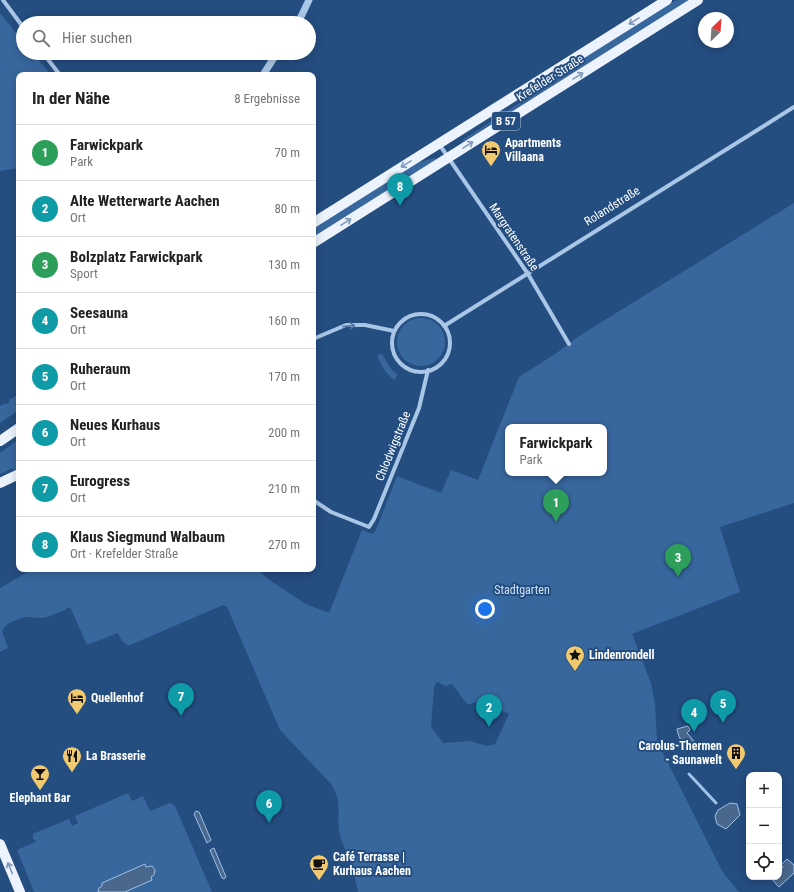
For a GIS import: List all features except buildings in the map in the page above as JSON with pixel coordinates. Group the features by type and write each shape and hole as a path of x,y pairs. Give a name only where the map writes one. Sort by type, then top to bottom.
{"main road":[{"name":"Krefelder Straße","path":"316,221 667,0"},
{"name":"Krefelder Straße","path":"316,241 698,0"},
{"path":"0,441 16,430"},
{"path":"0,483 16,475"},
{"path":"0,844 20,892"}],"street":[{"path":"3,0 16,18"},
{"path":"301,16 309,0"},
{"path":"48,60 58,72"},
{"path":"265,72 273,60"},
{"name":"Rolandstraße","path":"444,326 794,107"},
{"name":"Margratenstraße","path":"439,144 528,274 569,344"},
{"path":"418,314 430,316 438,320 444,326 448,333 449,348 442,362 436,367 419,371 410,369 402,365 396,358 392,340 394,331 406,318 418,314"},
{"path":"316,338 346,325 365,325 394,331"},
{"name":"Chlodwigstraße","path":"316,502 331,512 369,527 374,519 419,408 428,370"}],"green space":[{"path":"676,0 689,0 461,143 464,139 521,102 565,70"},
{"path":"0,13 16,32 16,60 39,60 49,72 16,72 16,168 0,171"},
{"path":"435,158 436,160 316,235 316,226 419,162"},
{"name":"Stadtgarten","path":"794,203 794,503 720,527 740,592 632,634 651,683 655,704 657,741 722,871 739,892 358,892 350,862 339,831 338,805 335,792 331,784 280,730 227,607 223,605 128,646 122,641 118,633 87,645 70,607 46,617 27,617 9,623 2,631 8,648 0,652 0,588 28,572 260,572 272,582 306,604 329,613 362,530 372,534 375,532 397,476 441,493 451,470 478,480 519,377 558,352 579,336","holes":["437,682 446,686 452,684 467,704 480,701 509,714 495,744 487,746 470,741 443,743 431,727 434,687"]},
{"path":"416,318 426,318 438,325 445,337 445,347 438,359 426,366 416,366 408,362 401,355 397,347 397,337 401,329 408,322"},
{"path":"382,354 391,369 398,375 394,380 380,363 377,355"},
{"path":"16,396 16,412 0,423 0,406 10,402 9,400"},
{"path":"16,441 16,469 11,469 0,474 0,453"},
{"path":"128,793 132,801 143,796 150,811 170,803 175,806 212,892 34,892 17,850 37,841 33,839 33,834 69,819 72,826 78,823 75,816"}],"shaded area":[{"path":"688,726 690,730 687,733 693,740 695,750 691,750 685,746 680,739 677,729"},
{"path":"730,803 737,804 740,815 726,829 717,824 715,816 718,810"},
{"path":"196,811 199,812 211,840 207,843 194,814"},
{"path":"214,848 226,877 224,879 222,878 210,850"},
{"path":"787,859 794,865 794,873 779,887 773,880 782,880 782,864"},
{"path":"145,864 146,867 152,866 155,870 154,875 151,877 152,880 125,892 98,892 99,888 102,886 102,883"}],"waterway":[{"path":"689,774 716,803"}],"place":[{"name":"Apartments Villaana","path":"491,167"},
{"name":"Klaus Siegmund Walbaum","path":"400,206"},
{"name":"Farwickpark","path":"556,522"},
{"name":"Bolzplatz Farwickpark","path":"678,577"},
{"name":"Lindenrondell","path":"575,672"},
{"name":"Quellenhof","path":"77,715"},
{"name":"Eurogress","path":"181,716"},
{"name":"Ruheraum","path":"723,723"},
{"name":"Alte Wetterwarte Aachen","path":"489,727"},
{"name":"Seesauna","path":"694,732"},
{"name":"Carolus-Thermen - Saunawelt","path":"736,770"},
{"name":"La Brasserie","path":"72,773"},
{"name":"Elephant Bar","path":"40,791"},
{"name":"Neues Kurhaus","path":"269,823"},
{"name":"Café Terrasse | Kurhaus Aachen","path":"319,881"}]}
